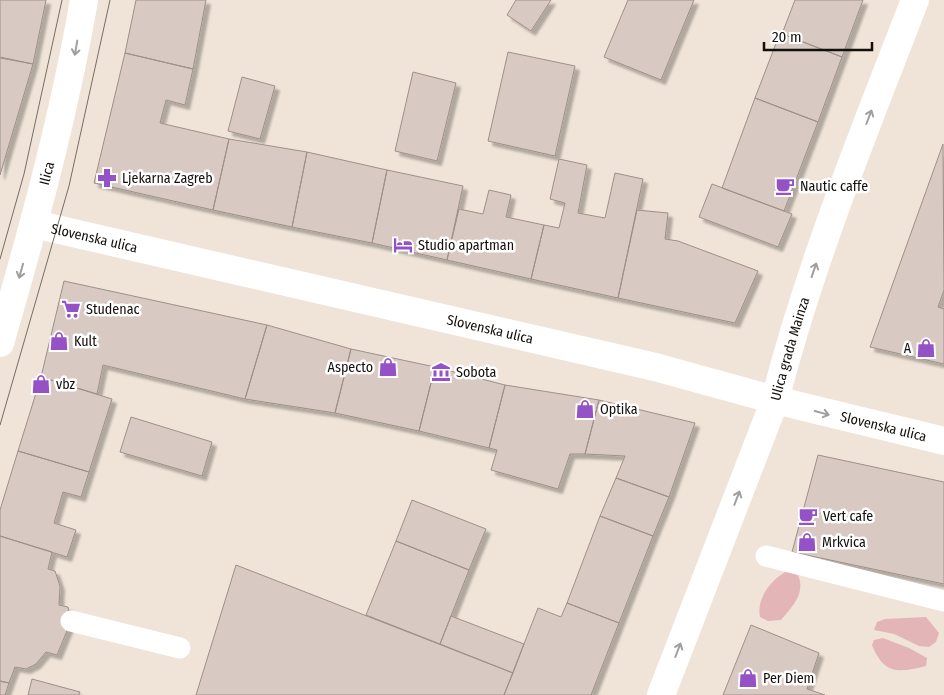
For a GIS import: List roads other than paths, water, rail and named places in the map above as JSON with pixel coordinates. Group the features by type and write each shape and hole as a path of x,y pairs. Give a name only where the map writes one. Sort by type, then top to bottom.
{"street":[{"name":"Ilica","path":"0,343 34,224 63,108 84,0"},
{"name":"Ulica grada Mainza","path":"661,695 774,400 795,323 855,155 915,0"},
{"name":"Slovenska ulica","path":"34,224 655,367 774,400 944,441"}],"lane":[{"path":"766,556 944,602"},
{"path":"71,621 180,648"}],"tram line":[{"path":"0,259 24,174 62,0"},
{"path":"0,425 69,186 110,0"}],"place":[{"name":"Ljekarna Zagreb","path":"107,178"},
{"name":"Nautic caffe","path":"785,186"},
{"name":"Studio apartman","path":"403,245"},
{"name":"Studenac","path":"71,309"},
{"name":"Kult","path":"59,341"},
{"name":"A","path":"926,348"},
{"name":"Aspecto","path":"388,367"},
{"name":"Sobota","path":"441,372"},
{"name":"vbz","path":"41,384"},
{"name":"Optika","path":"585,409"},
{"name":"Vert cafe","path":"808,516"},
{"name":"Mrkvica","path":"807,542"},
{"name":"Per Diem","path":"748,678"}]}
